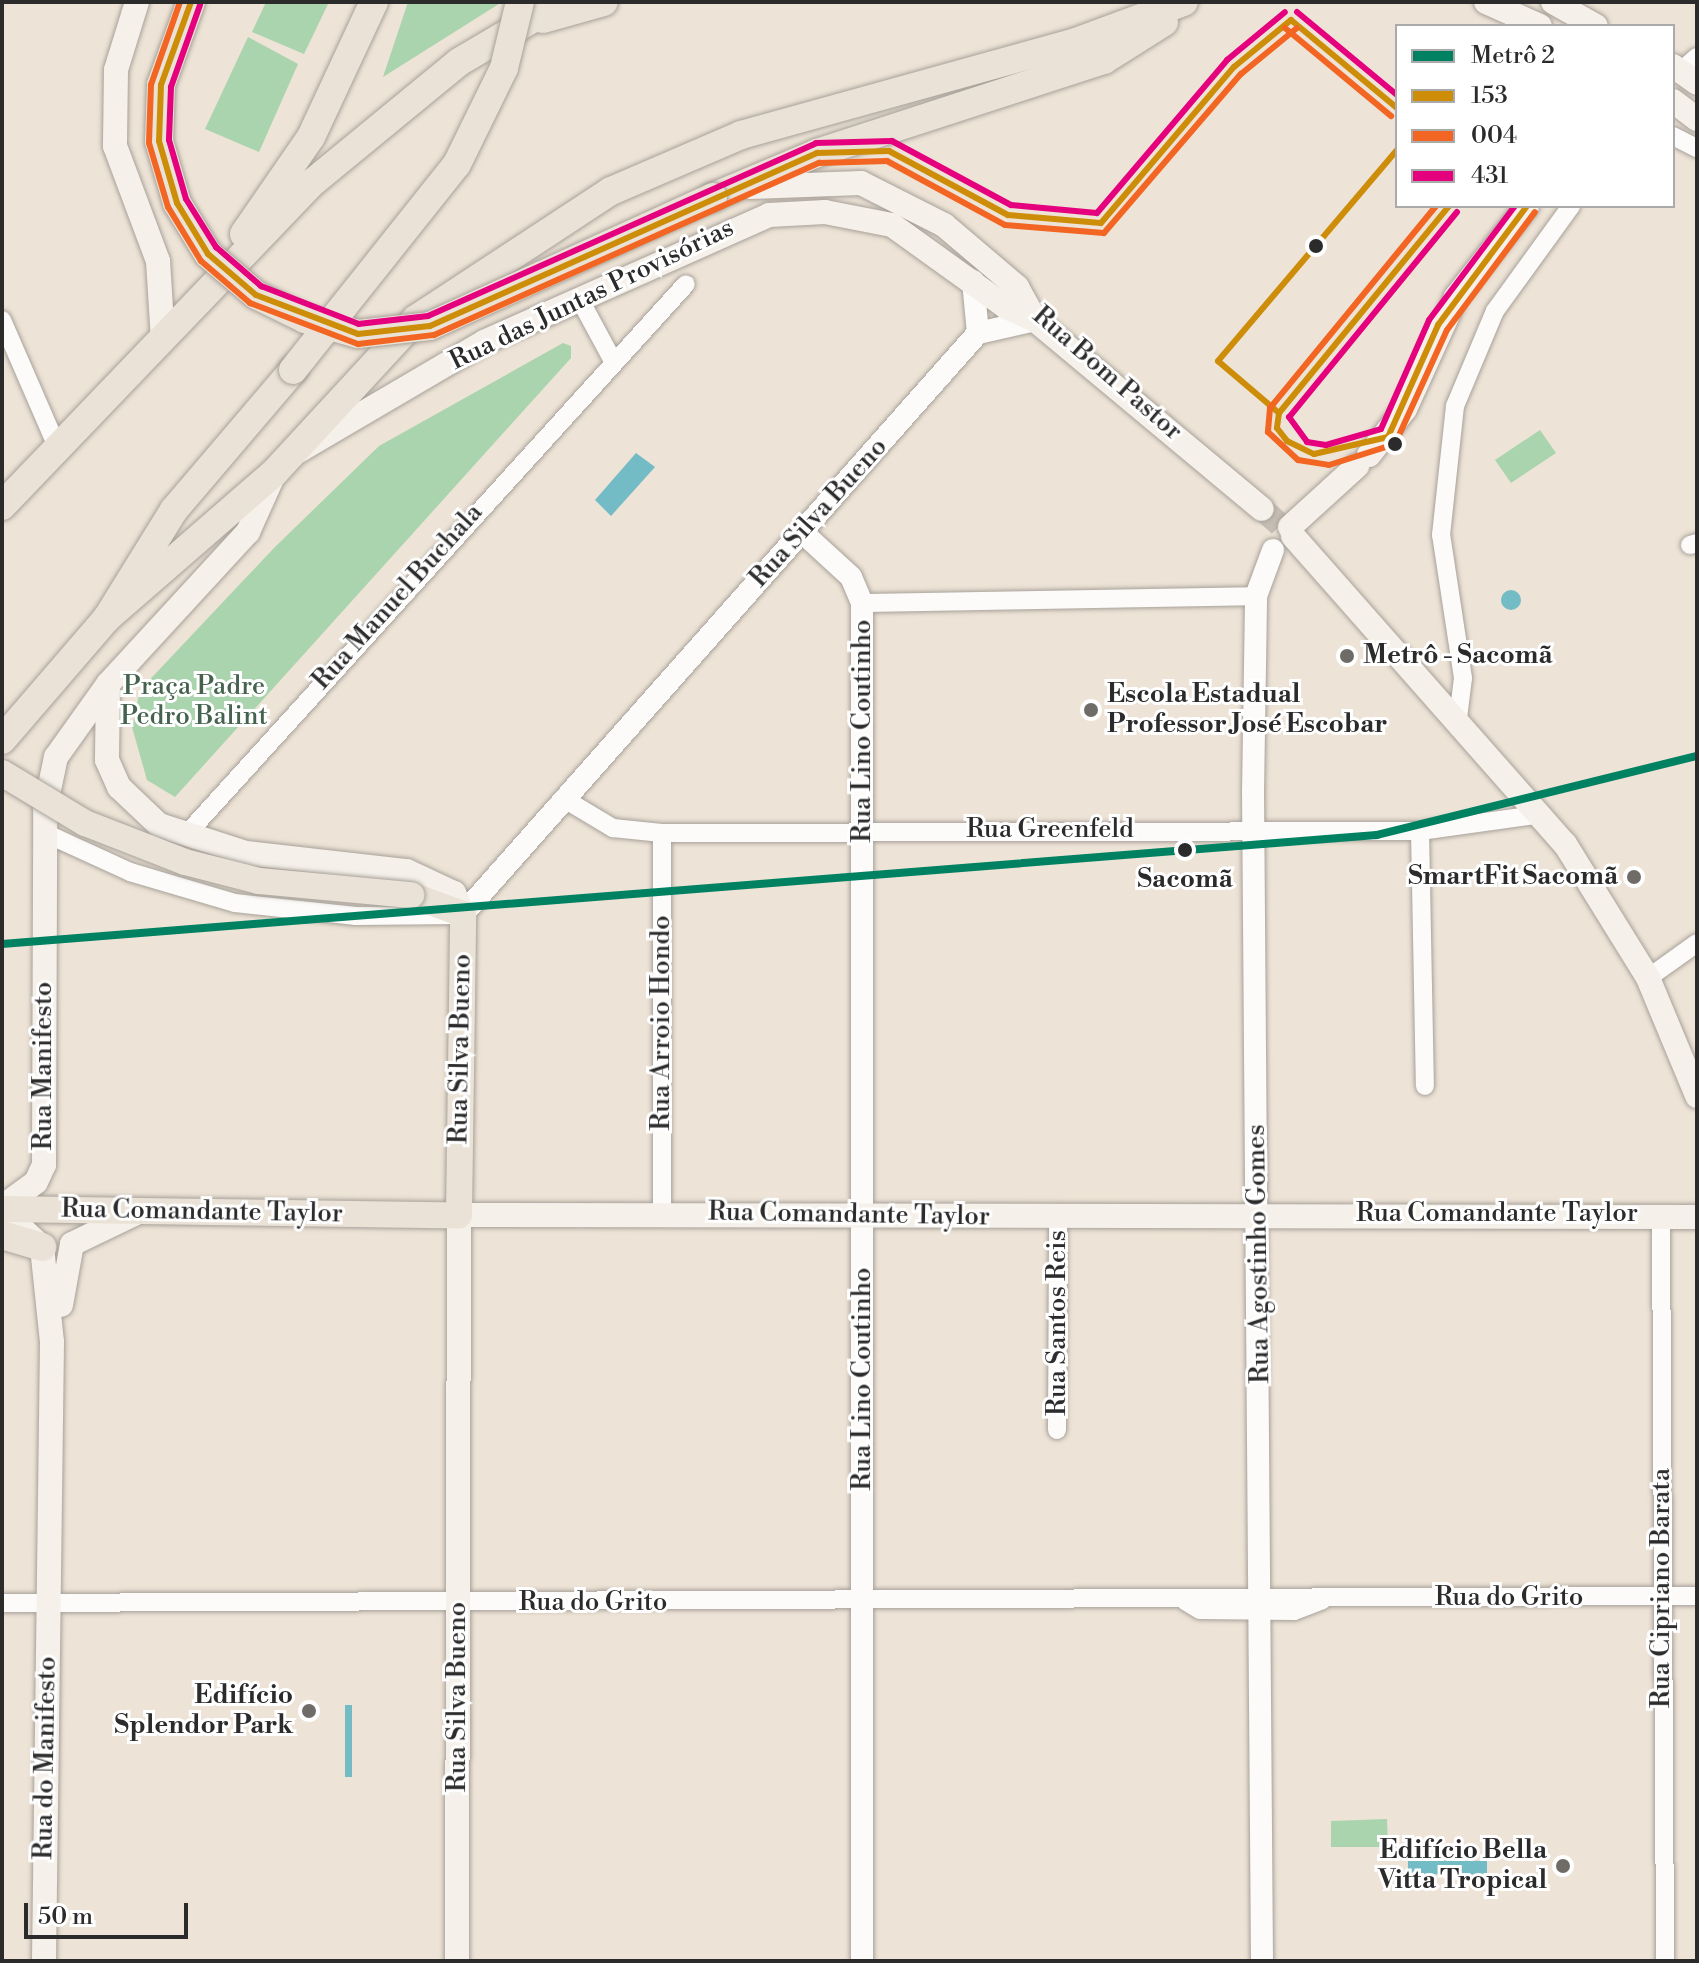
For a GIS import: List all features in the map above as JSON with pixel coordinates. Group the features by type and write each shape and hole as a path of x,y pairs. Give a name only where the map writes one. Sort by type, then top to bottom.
{"highway":[{"path":"191,2 161,85 159,141 177,203 208,254 256,295 305,319 358,334 430,326 817,153 1104,60 1196,2"},
{"path":"192,307 311,137 374,2"},
{"path":"2,506 192,307 384,119 529,11 561,2"},
{"path":"529,11 604,2"},
{"path":"283,463 416,319 611,191 741,135 1073,43 1184,2"},
{"name":"Rua das Juntas Provisórias","path":"107,618 174,510 293,370 457,164 529,11"},
{"name":"Rua das Juntas Provisórias","path":"2,740 107,618 283,463"},
{"path":"2,1235 42,1247"}],"main road":[{"path":"137,2 116,70 115,146 158,261 163,340"},
{"path":"1478,2 1501,24"},
{"path":"1486,2 1536,24"},
{"path":"1553,2 1592,24"},
{"path":"1675,102 1697,119"},
{"name":"Rua Bom Pastor","path":"723,194 805,180 881,189 944,225 1017,287 1035,320 1262,509"},
{"path":"1525,208 1444,316 1405,409 1363,460 1285,538 1458,718 1542,814 1648,978 1697,1096"},
{"name":"Rua das Juntas Provisórias","path":"283,463 484,342 716,233 794,211 892,225 1035,320"},
{"path":"283,463 248,532 108,684 103,733 119,787 136,808 185,836 246,853 407,871 454,893 463,914"},
{"name":"Rua Manifesto","path":"2,1209 36,1182 44,1165 45,833 56,757 108,684"},
{"path":"2,773 85,823 185,862 259,881 411,895 463,914"},
{"name":"Rua Silva Bueno","path":"457,1961 463,914"},
{"path":"2,1209 42,1247 52,1342 48,1603"},
{"name":"Rua Comandante Taylor","path":"2,1209 136,1213 662,1213 863,1217 1661,1214 1697,1217"},
{"path":"52,1342 72,1244 136,1213"},
{"name":"Rua do Manifesto","path":"44,1961 48,1603"}],"street":[{"path":"1675,137 1697,148"},
{"path":"1458,718 1463,678 1441,535 1455,406 1495,311 1570,208"},
{"path":"973,281 978,333 1035,320"},
{"name":"Rua Manuel Buchala","path":"185,836 686,284"},
{"path":"579,298 613,361"},
{"path":"2,320 58,449"},
{"name":"Rua Silva Bueno","path":"463,914 978,333"},
{"name":"Rua Lino Coutinho","path":"803,533 851,577 862,603 862,1961"},
{"name":"Rua Agostinho Gomes","path":"1262,1961 1259,1215 1253,829 1256,596 1285,538"},
{"path":"862,603 1256,596"},
{"name":"Rua Greenfeld","path":"566,800 613,828 662,833 1253,829 1420,831 1542,814"},
{"path":"1420,831 1425,1086"},
{"path":"45,833 130,872 235,903 356,916 463,914"},
{"name":"Rua Arroio Hondo","path":"662,833 662,1213"},
{"path":"1648,978 1697,943"},
{"name":"Rua Cipriano Barata","path":"1661,1214 1665,1961"},
{"name":"Rua Santos Reis","path":"1057,1430 1058,1216"},
{"name":"Rua do Grito","path":"2,1603 1185,1601 1200,1594 1262,1603 1697,1596"}],"green space":[{"path":"266,2 329,2 304,54 252,32"},
{"path":"408,2 502,2 383,77"},
{"path":"248,37 298,64 259,152 205,129"},
{"name":"Praça Padre Pedro Balint","path":"563,343 571,346 571,358 175,797 147,780 132,727 140,690 274,548 379,446"},
{"path":"1540,430 1556,453 1511,483 1495,460"},
{"path":"1387,1819 1388,1847 1331,1847 1331,1821"}],"water":[{"path":"636,453 655,467 611,516 595,500"},
{"path":"1507,590 1515,590 1521,600 1515,610 1507,610 1501,604 1501,596"},
{"path":"345,1705 352,1705 352,1777 345,1777"},
{"path":"1408,1860 1487,1861 1487,1875 1408,1874"}],"tunnel":[{"path":"1262,509 1293,536"}],"metro line":[{"name":"2","path":"2,944 1377,835 1697,756"}],"transit line":[{"name":"004","path":"180,2 151,85 149,143 168,207 201,261 250,303 358,344 434,335 819,163 887,161 1005,225 1104,233 1241,74 1297,28"},
{"name":"153","path":"191,2 161,85 159,141 177,203 208,254 256,295 358,334 430,326 817,153 889,151 1008,215 1101,223 1234,67 1291,20 1395,106"},
{"name":"431","path":"200,5 171,87 169,140 186,199 216,247 261,286 359,324 428,316 816,143 892,141 1011,205 1097,213 1227,60 1285,12"},
{"name":"431","path":"1297,12 1395,93"},
{"name":"004","path":"1285,28 1391,116"},
{"name":"153","path":"1279,413 1218,361 1395,152"},
{"name":"004","path":"1434,208 1270,408 1268,432 1298,460 1329,465 1395,444 1447,330 1535,212"},
{"name":"153","path":"1279,413 1447,208"},
{"name":"431","path":"1457,212 1289,417 1307,442 1326,445 1381,429 1429,320 1513,208"},
{"name":"153","path":"1279,413 1277,428 1287,441 1314,454 1388,437 1438,325 1526,208"}],"place":[{"name":"Metrô - Sacomã","path":"1347,656"},
{"name":"Escola Estadual Professor José Escobar","path":"1091,710"},
{"name":"Sacomã","path":"1185,850"},
{"name":"SmartFit Sacomã","path":"1634,877"},
{"name":"Edifício Splendor Park","path":"309,1711"},
{"name":"Edifício Bella Vitta Tropical","path":"1563,1866"}]}
